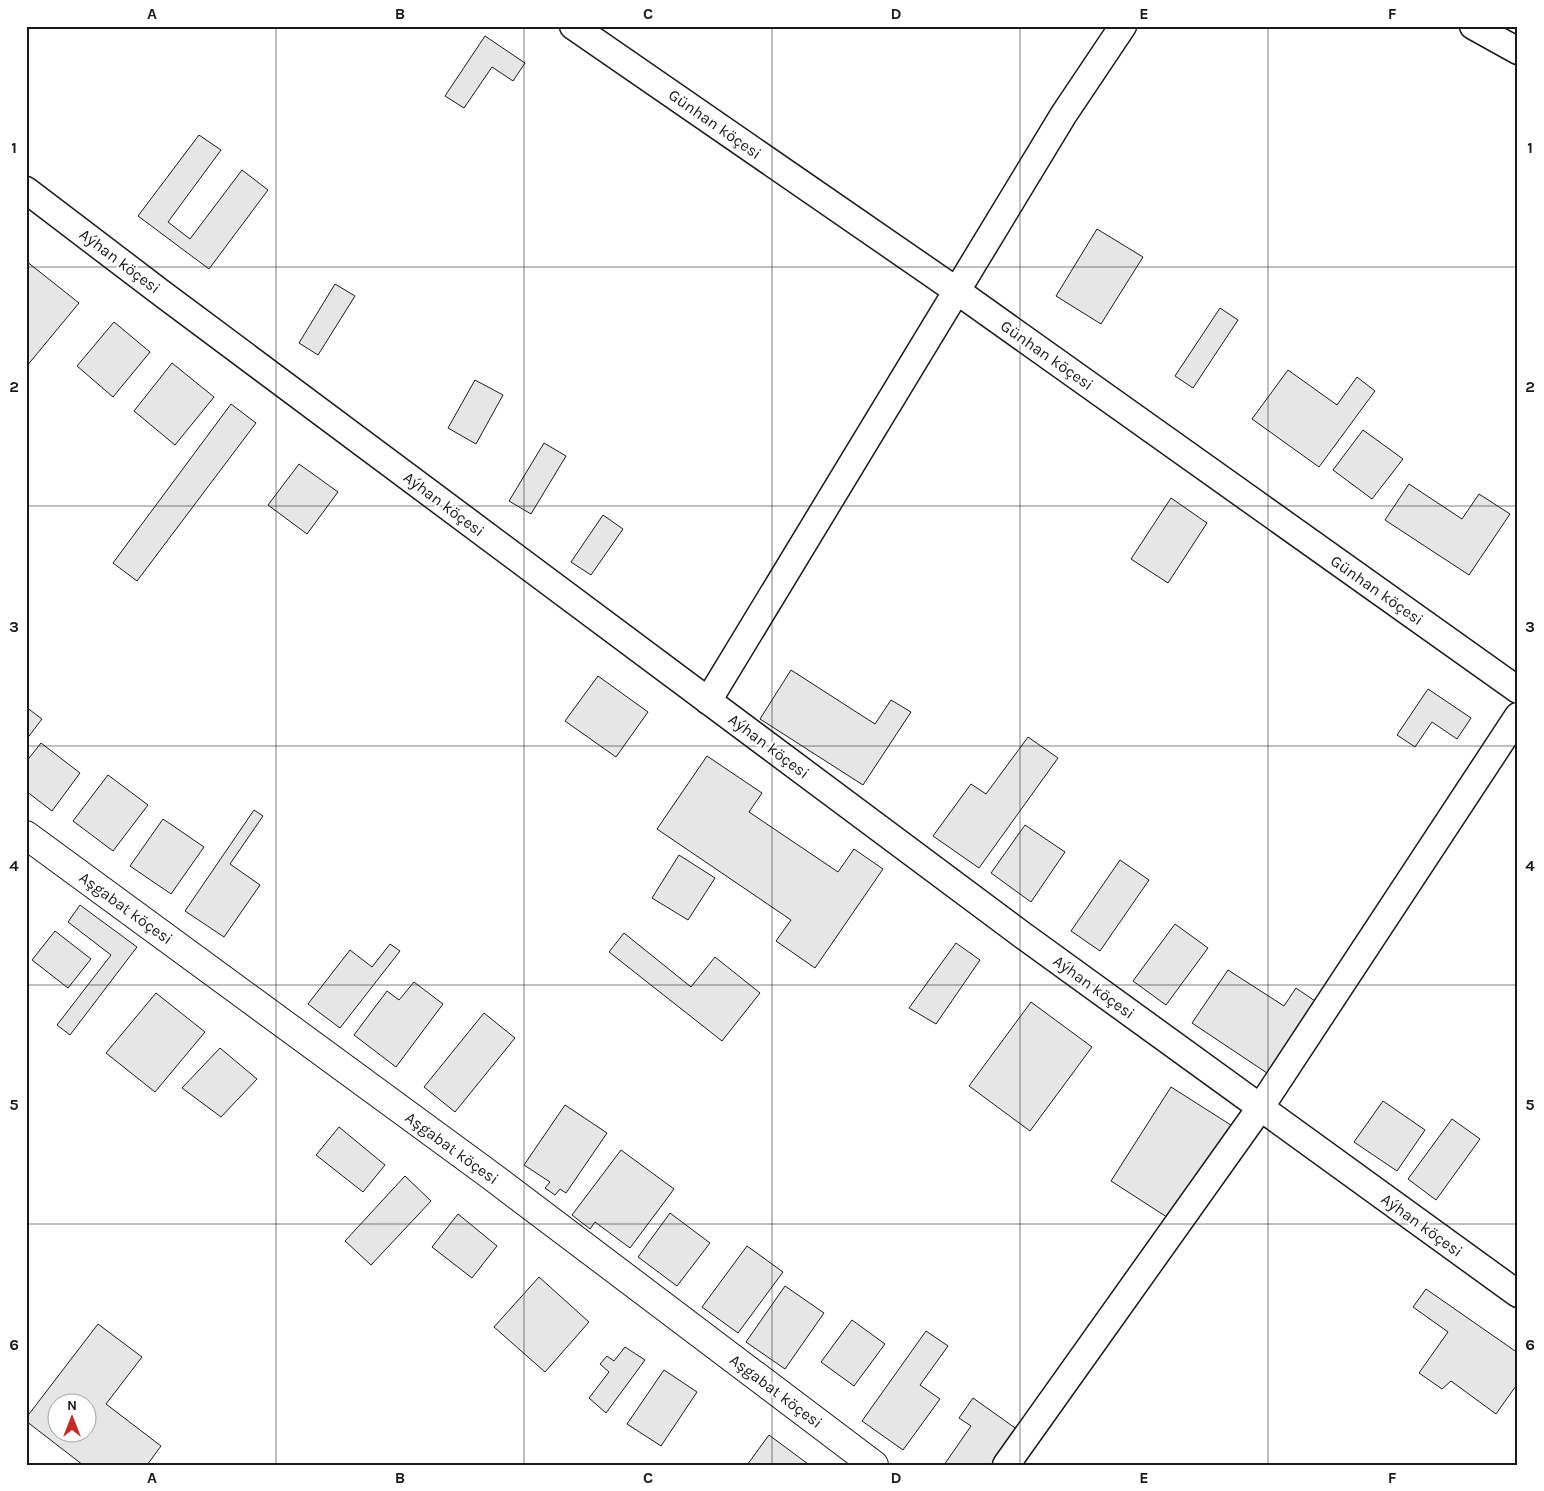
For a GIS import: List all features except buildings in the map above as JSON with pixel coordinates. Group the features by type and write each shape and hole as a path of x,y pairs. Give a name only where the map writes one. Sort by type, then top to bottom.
{"street":[{"name":"Günhan köçesi","path":"573,26 957,291 1518,690"},
{"path":"708,701 1064,114 1122,26"},
{"path":"1472,26 1518,51"},
{"name":"Aýhan köçesi","path":"26,190 1005,922 1518,1294"},
{"path":"1006,1465 1260,1108 1518,716"},
{"name":"Aşgabat köçesi","path":"26,835 490,1175 874,1465"}]}
